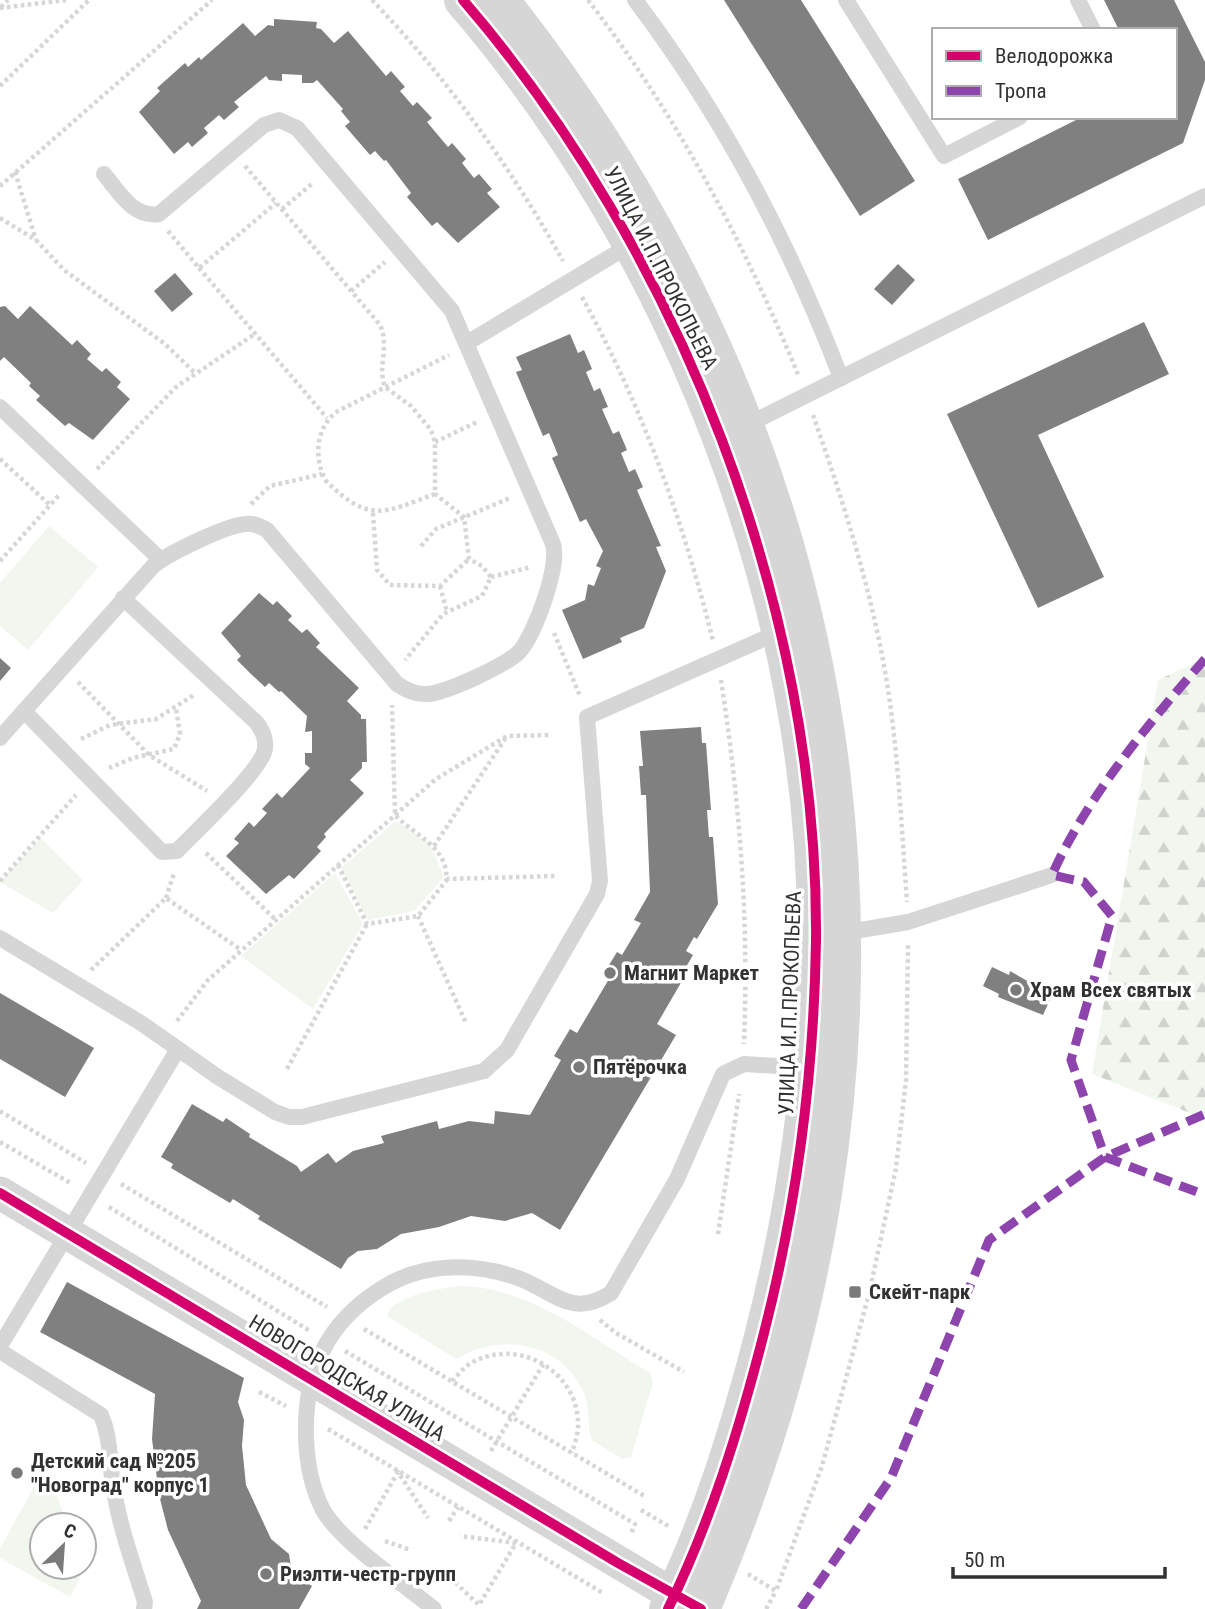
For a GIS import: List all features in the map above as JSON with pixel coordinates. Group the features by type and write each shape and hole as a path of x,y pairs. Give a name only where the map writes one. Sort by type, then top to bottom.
{"street":[{"name":"УЛИЦА И.П.ПРОКОПЬЕВА","path":"463,0 509,53 643,237 686,287 747,425 777,513 812,841 830,936 825,1068 797,1179 779,1272 755,1370 713,1504 686,1606"},
{"name":"УЛИЦА И.П.ПРОКОПЬЕВА","path":"500,0 589,121 643,237 791,626"},
{"name":"НОВОГОРОДСКАЯ УЛИЦА","path":"0,1193 686,1606"}],"lane":[{"path":"635,0 690,78 762,201 794,265 841,378"},
{"path":"846,0 944,156 1016,119"},
{"path":"1078,0 1092,28"},
{"path":"0,738 123,598 160,560 243,524 258,526 273,537 391,677 405,689 426,694 443,691 502,663 524,645 556,561 553,544 468,344 445,300 296,128 279,120 264,125 154,215 134,209 104,174"},
{"path":"747,425 1205,196"},
{"path":"468,344 643,237"},
{"path":"0,407 160,560"},
{"path":"24,711 162,852 177,852 262,758 265,738 257,723 123,598"},
{"path":"0,937 172,1044 218,1077 289,1117 302,1117 492,1067 507,1050 597,894 600,881 589,717 791,626"},
{"path":"830,936 908,922 1052,875"},
{"path":"144,1609 145,1602 121,1527 112,1483 109,1433 101,1415 0,1349 104,1173 172,1044"},
{"path":"434,1609 355,1545 324,1512 307,1470 305,1415 310,1378 327,1341 345,1317 385,1286 424,1271 454,1267 489,1270 521,1279 562,1301 586,1304 611,1293 680,1173 723,1074 744,1064 825,1068"}],"path":[{"path":"8,0 0,8 67,0"},
{"path":"0,86 89,0"},
{"path":"0,186 212,0"},
{"path":"372,0 408,37 463,106 517,183 565,265"},
{"path":"588,0 656,96 692,153 730,222 772,310 803,387"},
{"path":"233,152 383,332 386,345 382,380 385,387 423,418 435,442 435,494"},
{"path":"282,209 331,168"},
{"path":"15,172 36,240"},
{"path":"199,268 276,203"},
{"path":"154,215 327,418"},
{"path":"0,218 36,240 64,270 166,344 194,372"},
{"path":"351,291 401,249"},
{"path":"578,290 627,383 667,479 690,550 713,644"},
{"path":"0,561 50,505 176,387 194,372 255,334"},
{"path":"435,494 387,512 373,513 335,489 322,474 320,431 327,418 468,344"},
{"path":"811,411 864,574 883,661 898,763 907,902"},
{"path":"435,442 497,413"},
{"path":"0,458 50,505"},
{"path":"243,524 252,504 263,490 322,474"},
{"path":"421,546 436,529 530,490"},
{"path":"435,494 464,517 469,559"},
{"path":"373,513 377,570 380,577 398,587 440,586 469,559"},
{"path":"469,559 482,566 491,577"},
{"path":"491,577 556,561"},
{"path":"446,879 434,846 395,815 391,677 447,612 482,596 491,577"},
{"path":"440,586 447,612"},
{"path":"541,603 589,717"},
{"path":"62,667 149,755 224,801"},
{"path":"720,674 737,786 744,857 747,975 744,1049"},
{"path":"62,750 117,723 156,719 176,708 212,681"},
{"path":"0,881 90,779 118,763 172,751 177,746 180,734 176,708"},
{"path":"172,1044 196,992 449,770 507,736 551,735"},
{"path":"434,846 507,736"},
{"path":"190,837 276,920"},
{"path":"338,865 367,924"},
{"path":"446,879 556,876"},
{"path":"367,924 418,916 446,879"},
{"path":"77,984 166,898 241,950"},
{"path":"418,916 466,1023"},
{"path":"286,1069 367,924"},
{"path":"766,1609 776,1591 822,1466 869,1294 896,1168 906,1080 908,935"},
{"path":"718,1234 740,1091"},
{"path":"0,1111 646,1497"},
{"path":"586,1304 615,1333 684,1372"},
{"path":"452,1381 470,1363 494,1354 520,1354 544,1363 563,1380 575,1402 578,1428 572,1453"},
{"path":"449,1521 544,1363"},
{"path":"259,1392 305,1415 603,1593"},
{"path":"398,1472 428,1518"},
{"path":"355,1545 398,1472"},
{"path":"641,1510 680,1533"},
{"path":"460,1536 516,1543"},
{"path":"440,1568 479,1605 516,1543"},
{"path":"745,1573 776,1591"}],"green space":[{"path":"49,526 98,567 28,650 0,626 0,583"},
{"path":"1205,658 1205,1119 1092,1074 1158,680"},
{"path":"396,821 429,843 444,877 414,911 368,920 341,868"},
{"path":"41,838 83,880 53,913 0,882"},
{"path":"335,873 363,924 313,1009 241,956"},
{"path":"463,1286 489,1289 538,1306 561,1317 650,1373 653,1382 631,1457 622,1459 592,1440 584,1393 574,1376 545,1352 510,1344 473,1351 456,1359 387,1316 398,1303 408,1298 432,1290"},
{"path":"37,1481 56,1492 62,1511 28,1511 28,1574 0,1558 0,1549"},
{"path":"41,1581 78,1581 70,1597"}],"building":[{"path":"724,0 801,0 915,181 860,216"},
{"path":"1104,0 1174,0 1205,62 1205,80 1183,143 988,240 958,179 1078,119 1177,119 1177,28 1118,28"},
{"path":"274,19 317,22 316,28 321,29 334,43 348,31 386,76 391,71 405,87 400,91 413,106 417,102 432,118 427,122 448,147 452,143 466,159 462,163 474,178 479,174 492,189 487,193 500,207 458,243 437,222 432,226 407,197 411,193 386,160 375,151 370,155 345,126 350,122 341,111 343,109 317,80 313,83 302,83 302,75 282,74 282,81 269,80 266,76 234,102 239,107 224,120 219,115 204,128 208,133 192,147 188,142 174,154 139,112 160,91 157,88 185,63 188,67 199,57 201,60 243,23 255,36 268,25 274,26"},
{"path":"898,264 915,280 892,305 874,289"},
{"path":"175,273 193,294 172,312 154,291"},
{"path":"5,306 18,319 30,306 72,345 77,340 91,354 87,359 102,372 106,368 121,382 117,387 130,399 93,440 69,423 65,426 36,400 40,396 29,386 31,383 4,357 0,361 0,307"},
{"path":"1144,322 1169,374 1038,435 1104,577 1038,608 947,414"},
{"path":"570,334 578,353 584,350 592,369 586,372 594,391 600,388 608,407 602,409 613,434 619,431 627,450 621,453 629,472 635,469 643,487 637,490 661,546 656,547 666,571 644,628 620,638 622,642 583,659 562,610 585,600 588,584 594,586 601,568 596,566 603,551 586,519 580,522 552,458 558,455 549,433 543,436 516,372 522,370 516,357"},
{"path":"259,593 273,605 277,601 292,616 288,620 302,633 307,629 320,643 316,647 359,688 347,701 361,715 361,719 366,719 367,762 362,762 362,768 350,780 364,793 324,834 326,837 317,847 321,851 294,879 289,875 266,894 226,856 239,843 234,839 249,822 254,827 267,813 262,809 277,793 282,798 310,768 305,764 305,753 312,753 312,731 305,732 307,716 281,691 269,683 265,687 237,660 241,656 221,633"},
{"path":"0,658 11,668 0,681"},
{"path":"701,727 702,743 706,743 711,810 707,810 709,837 713,837 718,904 697,939 694,937 686,951 693,955 686,967 689,969 657,1024 676,1035 560,1230 532,1213 505,1221 471,1216 439,1227 401,1234 377,1249 358,1251 348,1258 341,1269 258,1219 260,1216 233,1199 230,1203 171,1168 173,1164 161,1157 192,1104 223,1122 226,1118 250,1134 249,1137 297,1166 301,1172 328,1153 336,1163 353,1151 384,1143 381,1136 437,1121 439,1129 469,1121 494,1124 495,1111 530,1115 561,1060 554,1056 570,1029 577,1033 609,979 603,975 617,952 622,955 641,923 634,920 650,892 646,795 641,795 639,766 643,766 640,731"},
{"name":"Храм Всех святых","path":"992,967 1009,975 1010,971 1052,995 1043,1015 998,997 999,994 983,986"},
{"path":"0,993 94,1048 65,1097 0,1059"},
{"path":"67,1282 244,1378 238,1402 244,1420 242,1446 246,1485 271,1539 289,1554 292,1574 312,1586 299,1609 197,1609 201,1601 168,1530 159,1495 152,1439 155,1394 40,1332"}],"marked path":[{"path":"1205,659 1141,735 1100,790 1052,875 1084,882 1112,916 1071,1060 1105,1157 1205,1195"},
{"path":"801,1609 891,1478 989,1240 1105,1157 1205,1114"}],"cycle path":[{"path":"463,0 540,99 610,206 670,320 722,439 763,563 792,689 811,815 816,941 815,991 802,1138 786,1236 764,1333 734,1438 698,1542 668,1609"},
{"path":"0,1193 618,1563 701,1609"}],"place":[{"name":"Магнит Маркет","path":"610,973"},
{"name":"Храм Всех святых","path":"1016,990"},
{"name":"Пятёрочка","path":"579,1067"},
{"name":"Скейт-парк","path":"855,1292"},
{"name":"Детский сад №205 \"Новоград\" корпус 1","path":"17,1473"},
{"name":"Риэлти-честр-групп","path":"266,1574"}]}
